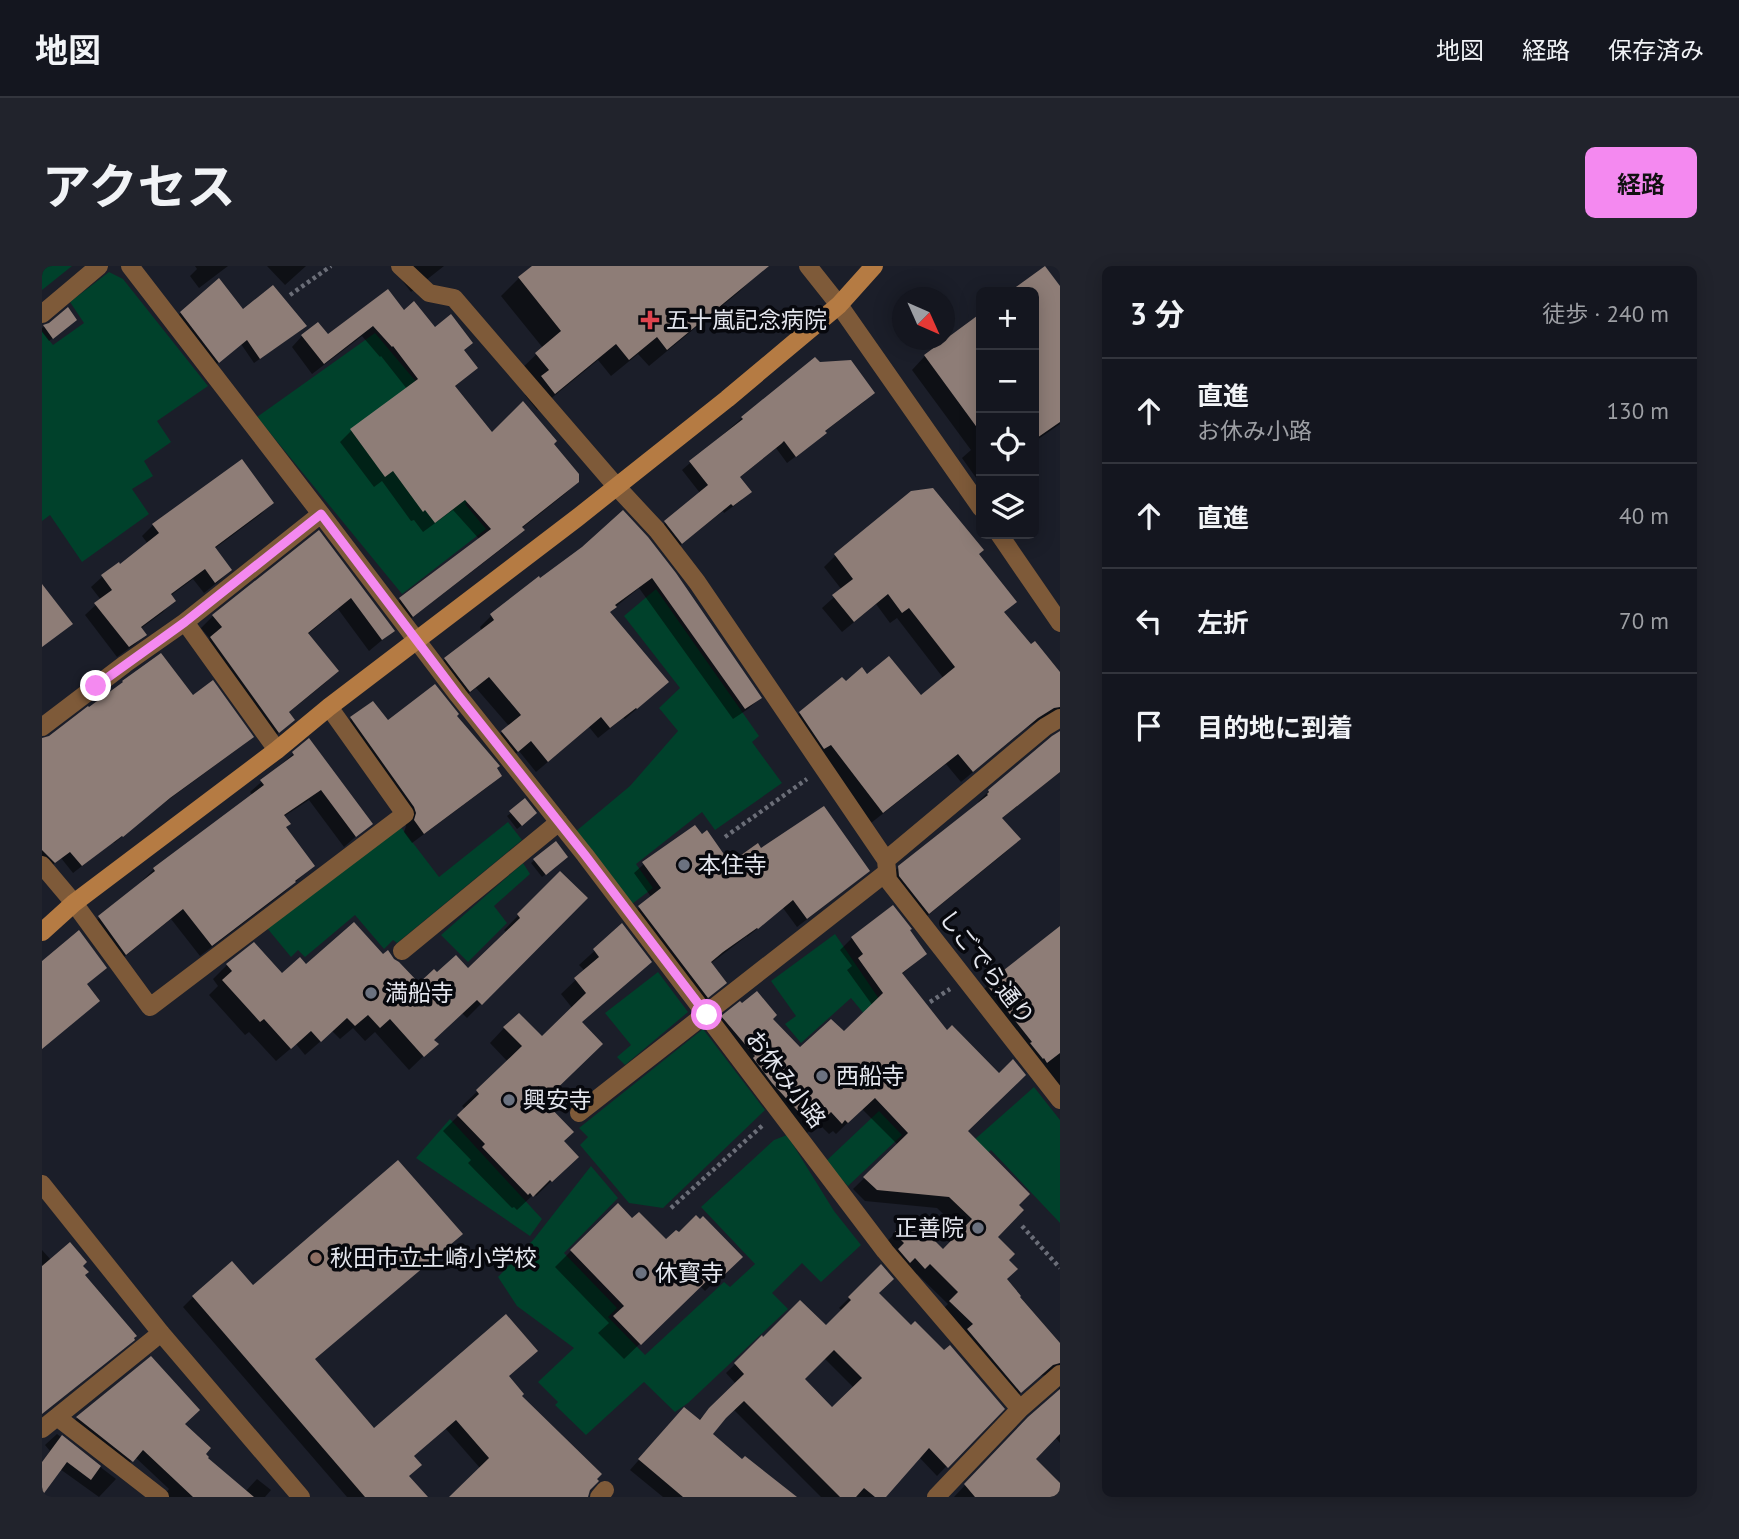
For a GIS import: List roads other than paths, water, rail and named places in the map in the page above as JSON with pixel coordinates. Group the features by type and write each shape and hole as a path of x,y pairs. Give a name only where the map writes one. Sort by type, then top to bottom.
{"street":[{"path":"42,314 99,266"},
{"name":"お休み小路","path":"130,266 707,1015 885,1251 1020,1409"},
{"name":"しごでら通り","path":"400,266 429,293 454,298 657,530 696,582 822,768 886,866 888,880 1060,1100"},
{"path":"808,266 839,305 976,501"},
{"path":"42,932 74,903 277,750 328,707 577,518 726,399 839,305 874,266"},
{"path":"42,727 185,622 321,514"},
{"path":"1002,539 1060,623"},
{"path":"185,622 277,750"},
{"path":"42,865 74,903 150,1007 405,814 328,707"},
{"path":"579,1113 707,1015 886,866 1045,727 1060,718"},
{"path":"402,951 559,822"},
{"path":"42,1184 292,1493"},
{"path":"42,1429 161,1333"},
{"path":"936,1497 1020,1409 1060,1374"},
{"path":"57,1418 160,1497"}],"place":[{"name":"五十嵐記念病院","path":"650,320"},
{"name":"本住寺","path":"684,865"},
{"name":"満船寺","path":"371,993"},
{"name":"西船寺","path":"822,1076"},
{"name":"興安寺","path":"509,1100"},
{"name":"正善院","path":"978,1228"},
{"name":"秋田市立土崎小学校","path":"316,1258"},
{"name":"休寳寺","path":"641,1273"}]}
